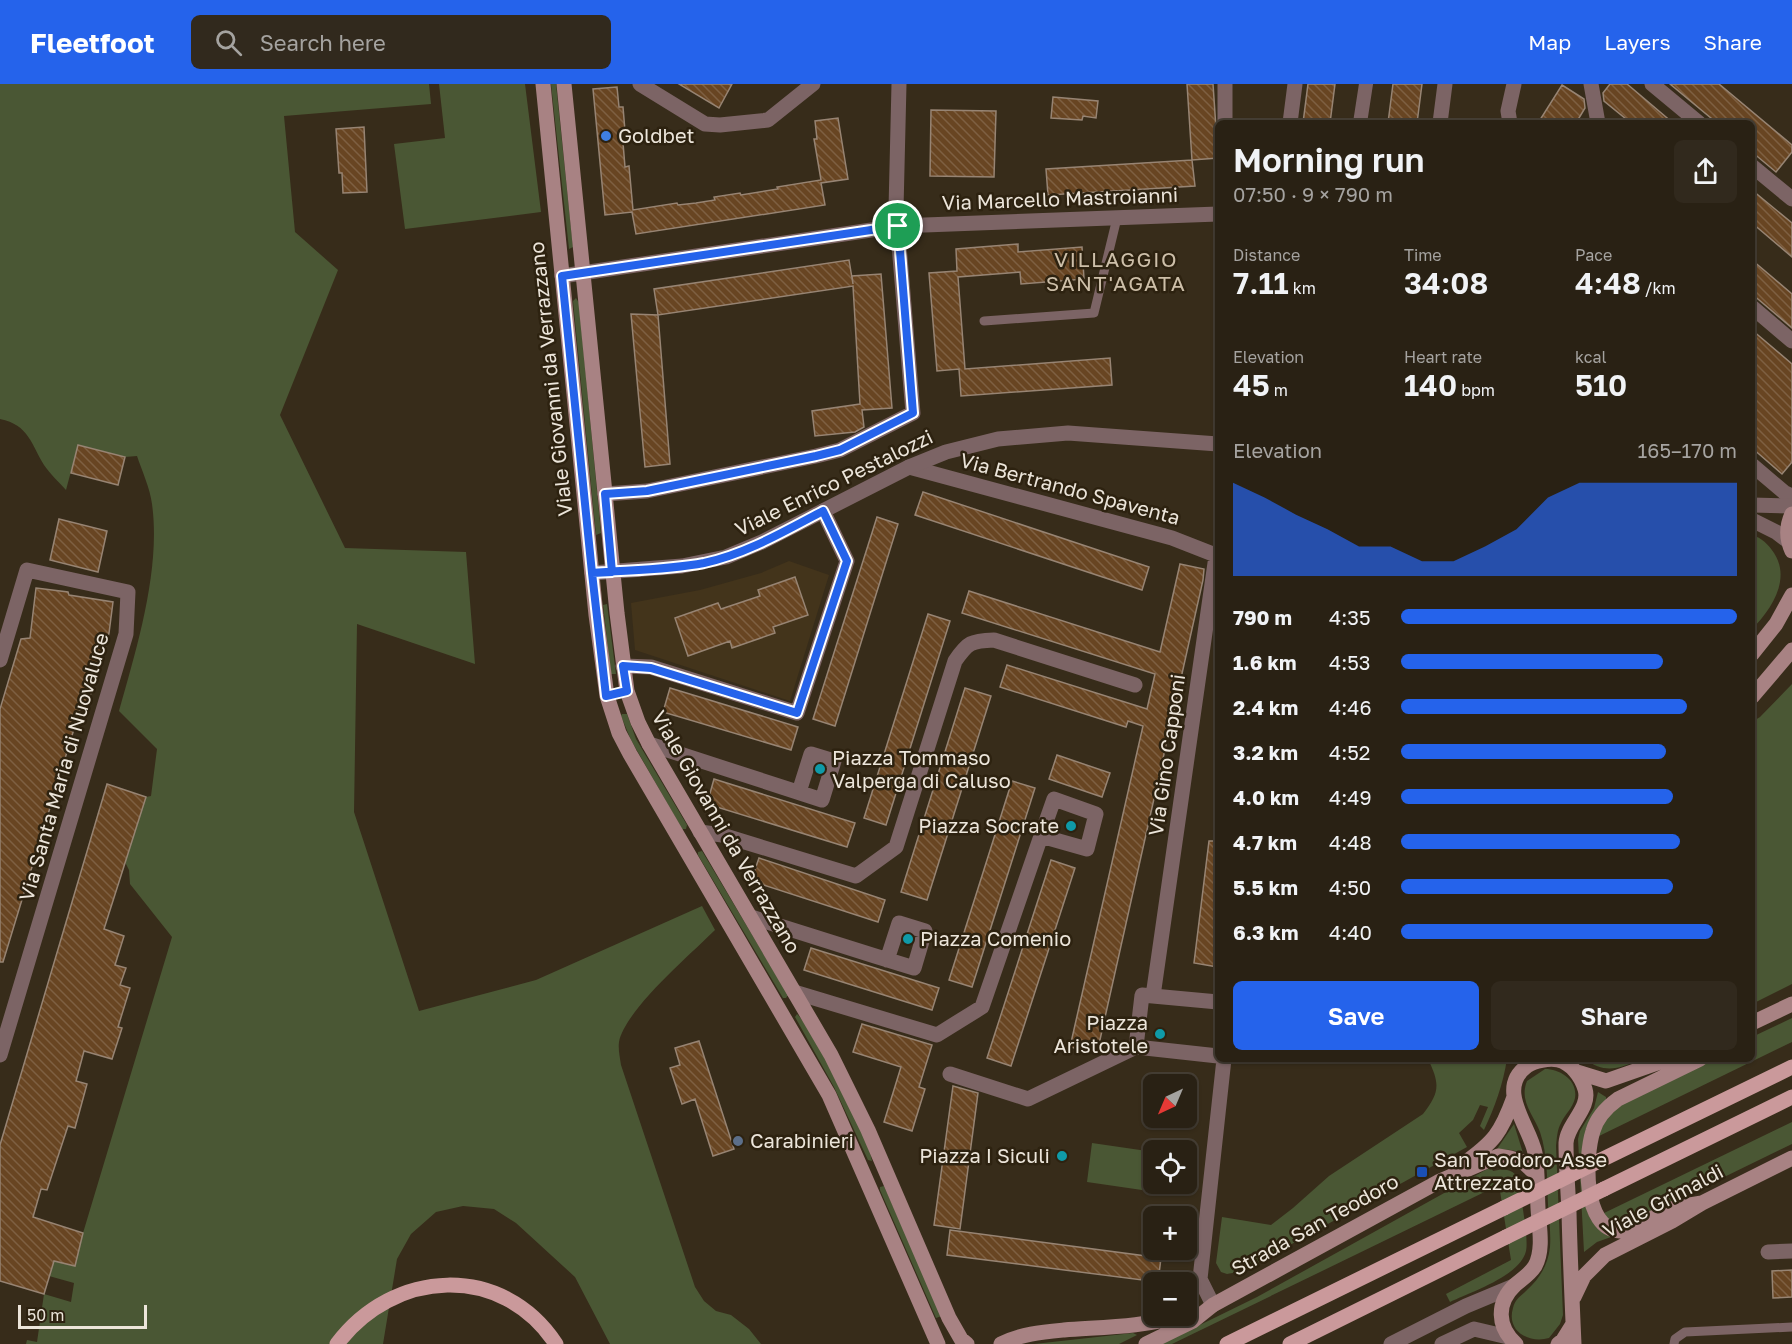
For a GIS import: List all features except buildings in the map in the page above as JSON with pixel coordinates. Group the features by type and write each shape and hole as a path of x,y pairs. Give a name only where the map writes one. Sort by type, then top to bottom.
{"main road":[{"name":"Viale Giovanni da Verrazzano","path":"543,84 606,696 619,733 630,754 829,1095 938,1344"},
{"name":"Viale Giovanni da Verrazzano","path":"564,84 612,572 627,691 649,744 831,1055 855,1104 949,1318 961,1339 968,1344"},
{"path":"1790,546 1787,530 1792,514"},
{"path":"1755,650 1776,624 1792,596"},
{"path":"1755,693 1792,650"},
{"path":"606,696 627,691"},
{"path":"1755,1022 1792,1004"},
{"path":"1512,1340 1502,1324 1500,1312 1504,1300 1514,1286 1535,1266 1540,1248 1535,1152 1514,1097 1513,1087 1520,1062"},
{"path":"1517,1077 1529,1064 1537,1062"},
{"path":"1571,1066 1606,1081 1660,1062"},
{"path":"1694,1062 1618,1099 1609,1106 1600,1116 1592,1132 1588,1171 1594,1208 1598,1218 1611,1229 1629,1230 1667,1210 1702,1203"},
{"path":"1571,1066 1586,1090 1584,1104 1566,1140 1574,1344"},
{"path":"1227,1344 1792,1067"},
{"path":"1438,1182 1493,1140 1504,1124 1514,1097"},
{"path":"1290,1344 1792,1097"},
{"path":"1438,1182 1498,1156 1523,1162 1536,1174"},
{"name":"Viale Grimaldi","path":"1572,1302 1584,1276 1605,1255 1792,1158"},
{"name":"Strada San Teodoro","path":"1146,1344 1193,1321 1213,1305 1438,1182"},
{"path":"337,1344 352,1325 366,1313 400,1293 420,1287 458,1285 476,1288 508,1300 534,1318 556,1344"},
{"name":"Strada San Teodoro","path":"1197,1310 1213,1305"},
{"path":"1001,1344 1010,1339 1042,1332 1143,1323"},
{"path":"1558,1344 1573,1324"}],"street":[{"path":"640,84 705,124 720,126 768,120 813,84"},
{"path":"605,494 647,491 840,450 913,413 896,209 899,84"},
{"path":"1225,84 1225,120"},
{"path":"1290,120 1294,84"},
{"path":"1360,120 1366,84"},
{"path":"1440,120 1445,84"},
{"path":"1510,120 1508,111 1514,84"},
{"path":"1591,84 1597,120"},
{"path":"1652,84 1695,120"},
{"path":"1755,168 1792,199"},
{"name":"Via Marcello Mastroianni","path":"562,276 898,226 1215,214"},
{"path":"1755,309 1792,341"},
{"name":"Viale Enrico Pestalozzi","path":"592,573 682,566 716,560 762,542 909,467 946,452 998,440 1068,433 1215,444"},
{"name":"Via Bertrando Spaventa","path":"909,467 1172,538 1215,555"},
{"path":"1755,468 1785,493 1792,496"},
{"path":"1755,505 1792,506"},
{"path":"623,666 651,668 797,713 847,561 823,511"},
{"path":"1755,522 1776,532 1790,546"},
{"name":"Via Santa Maria di Nuovaluce","path":"0,660 27,570 128,592 126,634 0,1055"},
{"name":"Via Gino Capponi","path":"1153,996 1215,570"},
{"path":"700,832 722,835 856,876 896,847 955,661 964,647 974,640 994,640 1135,685"},
{"path":"649,744 794,790"},
{"path":"794,992 937,1035 982,1007 1041,836"},
{"path":"751,917 881,958"},
{"path":"1136,1047 1142,995 1215,1002"},
{"path":"950,1074 1028,1099 1136,1047 1215,1056"},
{"path":"1213,1305 1200,1280 1224,1062"},
{"path":"1768,1252 1792,1251"},
{"path":"1391,1344 1466,1306 1514,1286"},
{"path":"1442,1344 1474,1329 1512,1340"}],"lane":[{"path":"984,321 1094,313 1117,218"},
{"path":"1674,1344 1676,1339 1685,1332 1792,1327"}],"shaded area":[{"path":"789,561 829,575 790,701 635,650 631,603 700,590 761,573"}],"green space":[{"path":"0,84 429,84 431,104 284,116 295,232 338,270 280,415 345,548 466,552 475,664 357,624 354,812 419,1011 536,980 702,906 715,930 645,999 624,1029 619,1042 619,1053 621,1065 695,1287 704,1301 716,1311 731,1315 749,1329 761,1344 610,1344 575,1277 516,1223 494,1209 463,1206 436,1212 411,1234 397,1259 383,1344 26,1344 27,1340 37,1342 44,1294 71,1302 74,1283 49,1276 54,1261 75,1266 172,937 130,884 129,870 125,862 146,797 151,796 157,749 119,711 140,635 150,581 154,529 148,486 137,456 125,457 78,445 66,490 46,468 28,436 17,426 0,419"},
{"path":"439,84 525,84 541,212 405,229 394,144 445,138"},
{"path":"551,84 556,84 573,247 569,249"},
{"path":"576,298 579,303 601,533 596,535 573,301"},
{"path":"1755,536 1772,550 1781,573 1777,593 1755,625"},
{"path":"607,604 616,674 611,674 603,605"},
{"path":"1792,684 1792,984 1755,1002 1755,720"},
{"path":"622,714 627,714 636,739 687,825 686,829 682,829 631,740"},
{"path":"702,851 788,995 786,998 783,998 698,855 698,852"},
{"path":"797,1014 814,1039 839,1086 862,1133 872,1161 868,1160 834,1087 795,1017"},
{"path":"1792,1018 1792,1042 1755,1060 1755,1036"},
{"path":"1429,1062 1506,1062 1498,1095 1484,1130 1480,1126 1488,1107 1480,1105 1473,1120 1459,1133 1467,1147 1243,1271 1227,1274 1221,1272 1216,1263 1222,1217 1271,1225 1329,1176 1423,1114 1435,1094 1435,1075"},
{"path":"1589,1062 1633,1062 1612,1068"},
{"path":"1701,1062 1751,1062 1597,1137 1603,1122 1624,1100"},
{"path":"1545,1069 1562,1073 1567,1077 1574,1086 1575,1098 1559,1128 1556,1146 1563,1315 1560,1324 1549,1338 1534,1339 1521,1334 1516,1329 1512,1316 1517,1300 1543,1271 1550,1247 1547,1169 1544,1150 1540,1132 1525,1095 1527,1081"},
{"path":"1598,1092 1606,1097 1606,1101 1589,1158 1585,1189 1586,1203 1593,1222 1614,1236 1597,1242 1584,1252 1578,1139 1580,1131 1594,1108"},
{"path":"1792,1122 1792,1144 1630,1223 1615,1224 1602,1214"},
{"path":"1514,1124 1523,1153 1497,1149"},
{"path":"1092,1143 1143,1150 1142,1190 1087,1182"},
{"path":"1491,1167 1493,1171 1507,1170 1518,1177 1527,1245 1522,1260 1515,1268 1494,1282 1450,1302 1446,1294 1511,1260 1499,1185 1172,1344 1161,1344 1257,1297"},
{"path":"884,1186 942,1316 936,1318 880,1190 880,1187"},
{"path":"1133,1333 1137,1335 1119,1344 1034,1344"}],"place":[{"name":"Goldbet","path":"606,136"},
{"name":"Piazza Tommaso Valperga di Caluso","path":"820,769"},
{"name":"Piazza Socrate","path":"1071,826"},
{"name":"Piazza Comenio","path":"908,939"},
{"name":"Piazza Aristotele","path":"1160,1034"},
{"name":"Carabinieri","path":"738,1141"},
{"name":"Piazza I Siculi","path":"1062,1156"},
{"name":"San Teodoro-Asse Attrezzato","path":"1422,1172"}],"district":[{"name":"VILLAGGIO SANT'AGATA","path":"1116,272"}],"route":[{"path":"898,226 562,276 592,573 682,566 726,557 762,542 823,511 847,561 797,713 651,668 623,666 627,691 606,696 592,573 612,572 605,494 647,491 840,450 913,413 898,226"}]}
